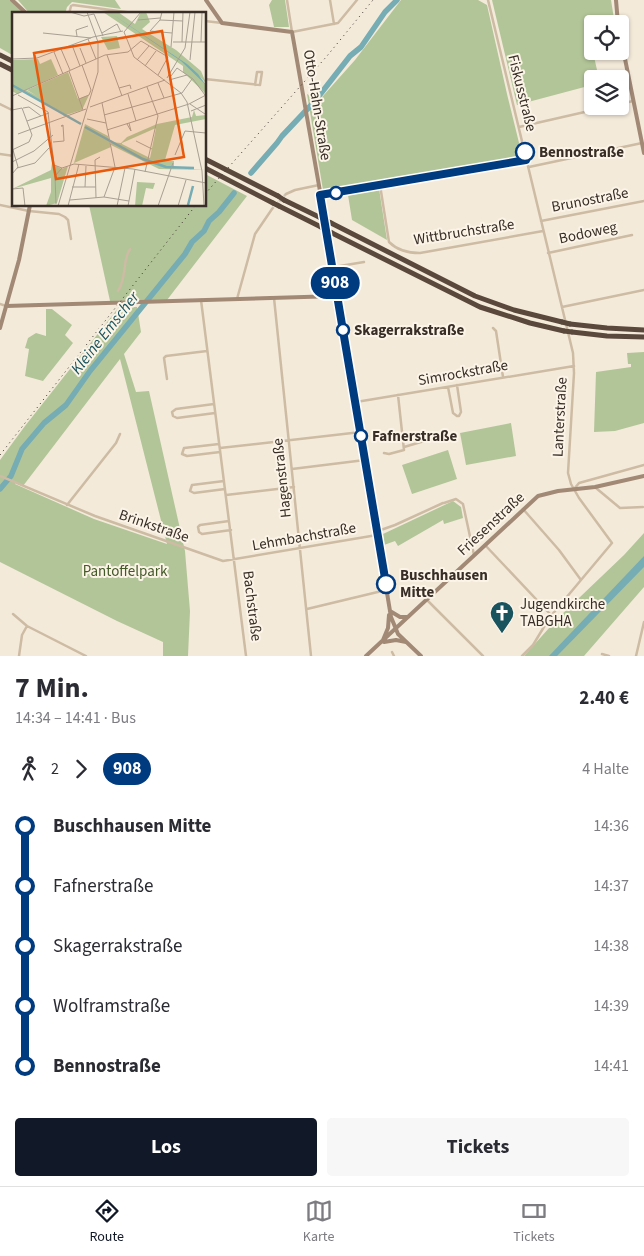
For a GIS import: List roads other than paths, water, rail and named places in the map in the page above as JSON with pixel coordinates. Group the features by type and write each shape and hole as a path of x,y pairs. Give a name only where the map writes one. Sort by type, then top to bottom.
{"highway":[{"path":"0,56 12,61"},
{"path":"0,64 12,70"},
{"path":"206,160 278,196 285,197 322,216 331,223 475,296 514,310 570,324 644,330"},
{"path":"206,169 273,206 279,206 321,227 330,234 480,306 530,323 564,331 644,338"}],"street":[{"path":"12,0 25,12"},
{"path":"206,0 222,23"},
{"name":"Otto-Hahn-Straße","path":"287,0 319,185 322,216"},
{"path":"330,0 334,24"},
{"path":"206,21 292,32 334,24 341,20 358,0"},
{"name":"Fiskusstraße","path":"488,0 555,279"},
{"path":"616,0 617,15"},
{"path":"70,12 73,5 126,12"},
{"path":"625,60 644,153"},
{"path":"206,78 260,85 262,72 257,72 255,84"},
{"path":"629,102 634,101"},
{"path":"0,104 12,110"},
{"path":"519,127 584,112"},
{"path":"528,167 642,143"},
{"path":"320,195 526,160"},
{"path":"285,197 295,190 319,185"},
{"name":"Wittbruchstraße","path":"380,185 389,242 410,253 543,231"},
{"name":"Brunostraße","path":"541,221 644,201"},
{"path":"0,205 29,211 59,214 67,218 71,239"},
{"path":"0,328 19,260 30,206"},
{"path":"237,299 255,234 273,206"},
{"path":"330,234 337,296 390,611 396,630 421,656"},
{"name":"Bodoweg","path":"548,253 632,235"},
{"path":"118,291 123,281 130,249"},
{"path":"333,267 364,262"},
{"name":"Lanterstraße","path":"555,279 573,353 574,366 568,473 574,489 611,541 611,546 581,580"},
{"path":"562,307 644,290"},
{"path":"0,304 6,306 337,296"},
{"name":"Hagenstraße","path":"274,298 311,656"},
{"name":"Bachstraße","path":"201,300 246,656"},
{"path":"493,328 496,331 504,377"},
{"path":"167,379 164,358 166,356 207,351"},
{"name":"Simrockstraße","path":"356,402 574,366"},
{"path":"448,387 453,413 459,416 461,412 456,385"},
{"path":"398,395 404,448"},
{"path":"214,404 176,409 172,412 173,416 177,418 215,413"},
{"path":"219,444 184,448 182,454 187,456 290,440 361,432"},
{"path":"67,505 116,443 120,434"},
{"path":"384,453 389,454 431,439 438,441"},
{"path":"292,469 365,460"},
{"name":"Friesenstraße","path":"574,489 580,483 644,465"},
{"name":"Brinkstraße","path":"0,476 131,530 218,560 234,560"},
{"name":"Friesenstraße","path":"366,656 396,630 523,509 541,495 595,487 644,476"},
{"path":"224,481 192,485 190,490 194,493 225,489"},
{"path":"226,495 294,487"},
{"path":"595,487 620,508 643,508"},
{"name":"Lehmbachstraße","path":"234,560 301,549 378,533 456,499 463,504 474,555"},
{"path":"522,656 533,645 551,615 581,580 559,550 523,509"},
{"path":"230,521 200,525 198,532 202,534 231,530"},
{"path":"485,545 551,615"},
{"path":"306,609 386,590"},
{"path":"427,600 483,656"},
{"path":"390,611 400,617 409,617"},
{"path":"382,642 388,628 390,611"},
{"path":"13,614 27,626 86,656"},
{"path":"636,656 644,622"},
{"path":"19,656 22,635 27,626"},
{"path":"382,642 392,640 407,642"},
{"path":"392,652 394,656"},
{"path":"602,654 609,656"}],"water":[{"path":"644,556 644,567 557,656 549,656"}],"waterway":[{"name":"Kleine Emscher","path":"251,173 315,101 350,56 361,47 385,12 397,0"},
{"name":"Kleine Emscher","path":"0,489 11,476 22,449 44,423 66,405 90,371 185,254 192,242 204,231 209,221 234,193"}],"tunnel":[{"path":"272,209 286,194"},
{"path":"324,214 328,236"}],"railway":[{"path":"206,193 327,56 373,0"},
{"path":"0,455 195,206"}],"place":[{"name":"Bennostraße","path":"525,152"},
{"name":"Skagerrakstraße","path":"343,330"},
{"name":"Fafnerstraße","path":"361,436"},
{"name":"Buschhausen Mitte","path":"386,584"},
{"name":"Jugendkirche TABGHA","path":"502,634"}],"park label":[{"name":"Pantoffelpark","path":"125,571"}]}
